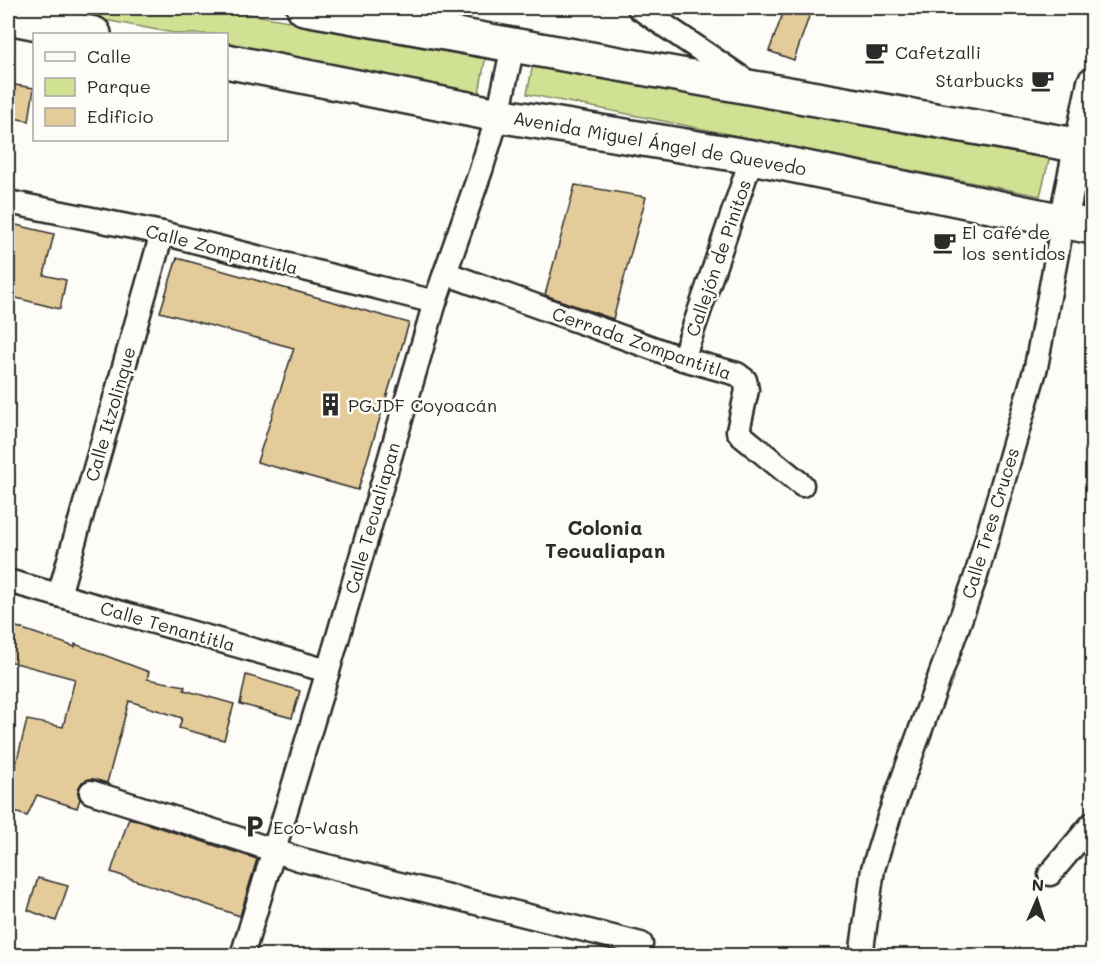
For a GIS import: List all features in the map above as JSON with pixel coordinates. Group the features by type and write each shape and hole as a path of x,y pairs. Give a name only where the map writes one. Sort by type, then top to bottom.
{"main road":[{"path":"304,8 1086,147"},
{"path":"8,17 89,33"},
{"name":"Avenida Miguel Ángel de Quevedo","path":"228,61 498,115 752,158 1077,224"}],"street":[{"path":"639,8 754,87"},
{"name":"Calle Tecualiapan","path":"242,956 328,671 435,302 498,115 513,45"},
{"name":"Calle Tres Cruces","path":"861,956 873,868 889,817 976,576 1077,224 1092,82"},
{"name":"Callejón de Pinitos","path":"683,358 752,158"},
{"name":"Calle Zompantitla","path":"8,202 162,234 435,302"},
{"name":"Calle Itzolinque","path":"59,595 162,234"},
{"name":"Cerrada Zompantitla","path":"445,273 683,358 737,374 745,380 747,390 738,431 802,485"},
{"name":"Calle Tenantitla","path":"8,581 328,671"},
{"path":"91,792 299,860 641,944"},
{"path":"1050,874 1092,824"}],"green space":[{"path":"41,8 214,8 486,55 479,93 228,44 228,33 174,33"},
{"path":"533,64 1050,156 1040,196 527,94"},
{"path":"1088,164 1092,165 1092,207 1076,204"}],"building":[{"path":"785,8 812,8 794,60 769,51"},
{"path":"8,84 33,88 29,121 8,117"},
{"path":"575,185 646,197 613,319 545,295"},
{"path":"8,223 54,234 44,275 66,280 60,309 8,296"},
{"name":"PGJDF Coyoacán","path":"177,258 409,323 358,490 257,462 294,348 160,312"},
{"path":"8,624 75,647 75,644 149,672 147,679 185,686 184,690 234,704 224,740 179,728 182,718 129,701 107,783 94,779 82,782 78,789 80,799 77,808 37,795 27,816 8,810 8,796 27,720 63,727 75,679 8,661"},
{"path":"246,675 300,691 292,718 240,704"},
{"path":"129,818 257,859 240,916 111,872"},
{"path":"38,878 68,886 56,921 28,910"}],"place":[{"name":"Cafetzalli","path":"877,52"},
{"name":"Starbucks","path":"1042,80"},
{"name":"El café de los sentidos","path":"944,242"},
{"name":"PGJDF Coyoacán","path":"330,405"},
{"name":"Eco-Wash","path":"255,827"}],"district":[{"name":"Colonia Tecualiapan","path":"605,538"}]}
